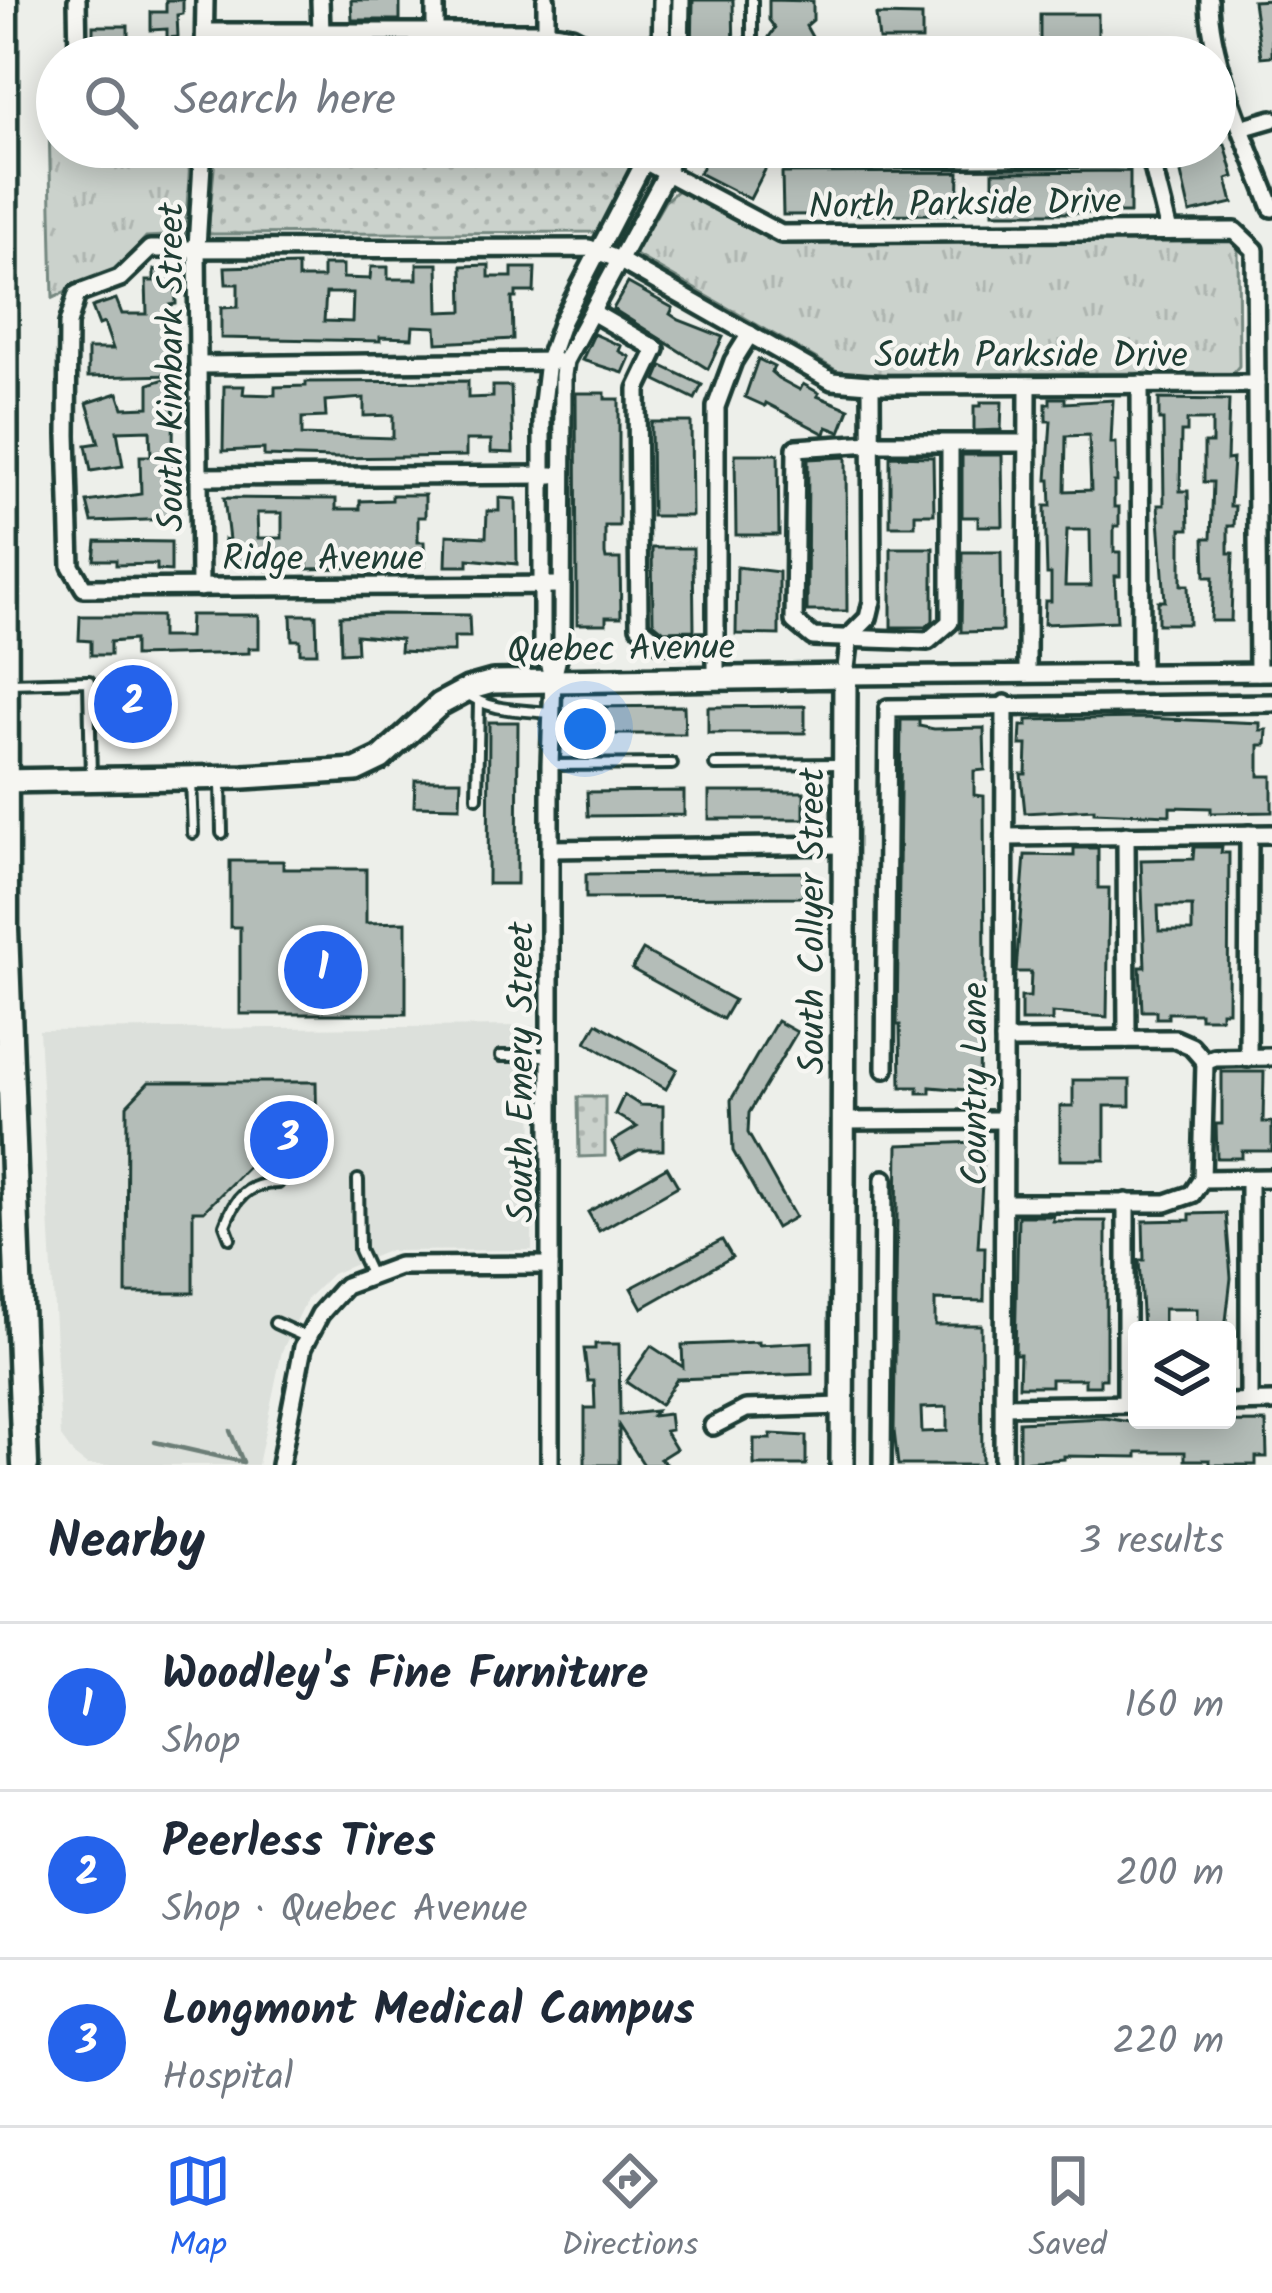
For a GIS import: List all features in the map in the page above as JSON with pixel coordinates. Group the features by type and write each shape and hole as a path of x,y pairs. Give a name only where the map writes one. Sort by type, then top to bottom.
{"main road":[{"path":"4,0 5,929 25,1465"}],"street":[{"path":"77,0 78,36"},
{"path":"205,0 205,36"},
{"path":"320,0 321,33"},
{"path":"435,0 435,33"},
{"path":"546,0 546,36"},
{"path":"662,0 662,36"},
{"path":"680,36 681,0"},
{"path":"1209,0 1213,36"},
{"path":"205,32 546,32 572,36"},
{"path":"1236,111 1272,208"},
{"path":"1241,128 1272,119"},
{"name":"South Kimbark Street","path":"200,588 197,247 201,168"},
{"name":"South Emery Street","path":"550,1465 550,765 553,678 562,642 553,585 556,361 562,321 644,168"},
{"name":"North Parkside Drive","path":"654,168 782,234 1235,231 1255,250 1263,276"},
{"name":"South Emery Street","path":"556,361 592,312 668,168"},
{"path":"1153,168 1169,231"},
{"path":"197,247 599,250"},
{"name":"Ridge Avenue","path":"197,247 150,249 120,278 77,294 68,324 71,566 84,588 553,585"},
{"name":"South Parkside Drive","path":"599,250 832,381 1256,384"},
{"path":"1263,276 1256,384 1265,672"},
{"path":"592,312 656,349 637,388 638,626 660,643 716,642"},
{"path":"716,677 716,407 750,334"},
{"path":"199,365 556,361"},
{"name":"South Collyer Street","path":"842,1465 844,676 850,636 868,618 872,601 871,384"},
{"path":"1139,384 1141,674"},
{"path":"1027,674 1028,385"},
{"path":"950,444 950,622 928,641 813,637 794,621 796,448 872,443 1028,442"},
{"path":"199,477 553,475"},
{"name":"Quebec Avenue","path":"3,781 221,778 356,770 381,758 440,704 471,697 493,682 1265,672"},
{"name":"Country Lane","path":"1003,1465 1005,704"},
{"path":"885,1069 889,708 1272,704"},
{"path":"1248,1058 1250,834"},
{"path":"1005,837 1272,834"},
{"path":"1126,835 1126,1040"},
{"path":"550,848 844,845"},
{"path":"1004,1040 1175,1039 1191,1046 1205,1062 1202,1179 1192,1194 1180,1201 1004,1203"},
{"path":"1205,1062 1272,1058"},
{"path":"843,1121 1004,1120"},
{"path":"1202,1179 1272,1178"},
{"path":"882,1465 884,1179"},
{"path":"1249,1179 1249,1402"},
{"path":"1126,1202 1130,1321"},
{"path":"280,1465 307,1338 344,1286 399,1266 550,1265"},
{"path":"1236,1403 1272,1402"},
{"path":"1004,1406 1128,1404"},
{"path":"713,1426 746,1409 842,1406"}],"lane":[{"path":"752,0 752,36"},
{"path":"6,683 88,681 91,779"},
{"path":"477,796 471,697 552,713"},
{"path":"550,765 672,764"},
{"path":"715,765 844,764"},
{"path":"191,778 193,833"},
{"path":"221,778 222,833"},
{"path":"501,1056 550,1056"},
{"path":"358,1180 359,1250 371,1276"},
{"path":"230,1238 225,1225 243,1193 258,1183 278,1183"},
{"path":"275,1323 307,1338"}],"shaded area":[{"path":"533,1026 532,1250 388,1251 332,1274 307,1299 282,1351 258,1465 87,1465 74,1455 61,1437 39,1030"}],"green space":[{"path":"50,168 190,168 185,235 146,237 118,268 53,298"},
{"path":"214,168 634,168 598,232 208,234"},
{"path":"680,188 764,234 784,239 1228,237 1238,249 1239,366 1233,373 843,374 634,254 665,201"},
{"path":"578,1097 605,1097 605,1156 579,1157"}],"building":[{"path":"166,0 183,0 183,14 177,15 178,36 167,36 167,29 151,30 151,12 166,12"},
{"path":"351,0 400,0 400,20 352,20"},
{"path":"693,0 733,0 734,36 692,36"},
{"path":"769,0 813,1 813,20 806,26 811,36 770,36 775,28 769,20"},
{"path":"1272,0 1272,56 1261,57 1253,1"},
{"path":"1040,14 1098,14 1098,36 1040,36"},
{"path":"876,15 922,16 922,36 879,36"},
{"path":"93,26 128,26 128,36 93,36"},
{"path":"702,168 766,168 750,199 699,173"},
{"path":"1180,168 1232,168 1234,177 1227,179 1233,203 1190,213"},
{"path":"1130,171 1130,213 993,213 993,172"},
{"path":"959,172 958,214 783,215 782,173"},
{"path":"417,264 438,264 439,312 463,311 462,266 489,265 489,277 512,277 512,268 535,268 534,292 516,292 512,298 513,339 437,343 436,327 413,326 412,338 380,337 380,341 221,338 221,308 238,307 238,284 226,284 225,267 298,265 298,278 323,278 323,265 343,265 343,278 370,279 371,267 388,267 388,279 417,279","holes":["326,293 353,293 352,322 324,321"]},
{"path":"175,269 176,304 170,305 174,375 88,377 88,349 113,349 92,307 116,299 122,314 147,314 146,281 154,281 154,270"},
{"path":"628,283 673,308 670,314 679,320 723,337 708,369 613,309"},
{"path":"594,334 621,346 619,351 630,357 623,373 582,360"},
{"path":"758,359 774,367 771,372 778,378 800,390 803,384 817,396 849,409 840,432 827,427 825,434 745,397"},
{"path":"662,366 702,385 695,399 656,380"},
{"path":"174,376 172,519 92,522 87,502 141,494 140,456 151,456 150,430 117,431 123,466 91,471 86,445 99,443 87,403 118,393 123,408 149,407 149,384"},
{"path":"468,381 468,398 493,397 493,386 511,386 513,453 491,452 491,440 466,440 466,456 335,458 264,456 264,449 223,451 224,386 244,386 243,394 275,395 275,387 306,386 306,382","holes":["364,398 364,416 393,415 393,438 302,435 302,418 326,417 325,401"]},
{"path":"576,393 605,393 605,399 619,399 619,526 605,526 605,554 606,559 620,559 621,617 606,617 606,624 577,624"},
{"path":"1050,398 1065,398 1065,403 1113,400 1114,507 1119,507 1114,552 1120,552 1120,576 1115,576 1117,621 1044,624 1045,601 1051,601 1045,506 1051,506 1047,480 1051,421 1046,421 1046,404","holes":["1089,435 1091,490 1065,491 1066,436","1067,530 1090,530 1091,586 1065,586"]},
{"path":"1159,399 1229,400 1227,460 1233,459 1230,506 1235,506 1234,526 1228,526 1228,553 1233,553 1231,621 1211,621 1213,577 1205,577 1204,538 1211,538 1213,482 1204,482 1204,443 1212,443 1212,420 1187,420 1187,432 1181,432 1180,491 1188,491 1189,529 1181,529 1181,585 1188,585 1189,624 1158,624 1158,601 1165,601 1158,505 1164,505"},
{"path":"1002,402 1001,430 974,431 974,406"},
{"path":"651,422 691,422 692,516 652,516"},
{"path":"735,454 778,454 779,535 736,535"},
{"path":"962,455 1002,455 1003,526 978,526 978,517 962,517"},
{"path":"890,456 933,457 934,514 915,514 915,526 890,526"},
{"path":"846,457 847,611 807,611 808,459"},
{"path":"392,495 425,495 425,517 418,517 418,542 424,542 425,566 307,569 307,557 284,556 284,570 267,570 267,563 223,561 224,539 229,540 224,498 336,499 336,509 360,509 360,501 392,500","holes":["257,513 282,513 282,538 258,538"]},
{"path":"499,498 516,499 517,564 468,559 468,566 446,566 447,535 486,537 487,511 499,511"},
{"path":"96,541 171,542 171,571 157,570 157,564 94,560"},
{"path":"652,548 693,548 694,630 664,631 653,622"},
{"path":"891,548 933,548 933,621 926,627 891,627"},
{"path":"962,552 1001,552 1002,631 961,632"},
{"path":"737,567 779,572 779,635 736,634"},
{"path":"190,615 259,615 259,648 249,648 249,653 134,656 134,640 110,642 110,655 91,655 91,641 79,640 80,616 161,616 161,637 189,637"},
{"path":"291,615 316,615 317,653 300,653 300,640 292,640"},
{"path":"469,615 470,637 454,637 454,652 421,652 400,651 401,639 356,635 357,652 341,653 340,616"},
{"path":"148,680 148,716 116,713 116,684"},
{"path":"684,706 685,734 588,734 587,707"},
{"path":"805,706 805,733 708,733 708,707"},
{"path":"901,720 919,720 919,726 934,729 984,728 985,770 974,771 974,795 984,796 985,981 979,1091 930,1087 930,1093 918,1093 918,1087 901,1087 897,1025"},
{"path":"1027,720 1260,723 1260,730 1267,730 1266,745 1259,745 1259,776 1272,776 1272,812 1211,813 1211,808 1170,807 1170,815 1094,809 1025,813 1021,774 1026,774 1027,745 1020,745 1021,726 1027,726"},
{"path":"489,722 518,722 517,884 488,884"},
{"path":"415,780 461,780 460,807 414,806"},
{"path":"684,791 684,815 588,816 587,792"},
{"path":"709,792 804,792 804,819 709,819"},
{"path":"1194,847 1222,847 1221,853 1229,853 1228,1011 1221,1011 1221,1018 1168,1013 1168,1018 1156,1018 1156,1011 1142,1011 1141,860 1193,859","holes":["1158,906 1192,906 1192,931 1159,931"]},
{"path":"1074,848 1098,848 1098,888 1109,888 1107,1017 1052,1013 1052,1021 1021,1021 1021,997 1030,997 1031,972 1016,972 1025,855 1074,856"},
{"path":"230,861 283,861 283,869 366,869 366,923 406,922 406,1014 240,1014 240,927 230,927"},
{"path":"803,872 803,897 586,898 586,874"},
{"path":"643,950 734,1000 723,1019 632,969"},
{"path":"777,1021 797,1032 749,1113 748,1133 795,1217 776,1228 733,1151 731,1100"},
{"path":"597,1023 677,1069 666,1089 586,1042"},
{"path":"1222,1072 1264,1072 1263,1122 1272,1122 1272,1151 1242,1151 1242,1158 1217,1158"},
{"path":"1073,1080 1130,1080 1130,1106 1105,1106 1105,1160 1060,1160 1060,1106 1073,1106"},
{"path":"149,1082 316,1082 317,1149 255,1149 255,1160 204,1211 193,1211 193,1293 126,1293 127,1105"},
{"path":"624,1095 640,1105 663,1106 663,1150 639,1150 621,1160 612,1142 637,1127 615,1114"},
{"path":"977,1142 977,1152 984,1151 978,1247 985,1247 984,1301 935,1300 935,1325 981,1325 982,1465 898,1465 894,1431 898,1145","holes":["947,1407 947,1431 922,1432 921,1408"]},
{"path":"667,1167 678,1186 599,1231 588,1212"},
{"path":"1226,1213 1231,1278 1226,1321 1197,1321 1197,1309 1164,1309 1164,1321 1142,1321 1139,1260 1144,1260 1143,1221 1190,1220 1190,1214"},
{"path":"1018,1216 1106,1221 1106,1379 1100,1379 1100,1386 1085,1386 1085,1379 1051,1379 1051,1386 1019,1386 1020,1354 1015,1354"},
{"path":"722,1240 732,1257 642,1308 631,1288"},
{"path":"812,1342 812,1374 677,1379 660,1405 626,1382 651,1346 683,1367 682,1345"},
{"path":"595,1344 619,1344 620,1415 669,1414 671,1430 665,1431 676,1449 660,1459 668,1465 644,1465 619,1426 619,1465 585,1465 585,1408 595,1408 594,1381 588,1381 584,1349 595,1349"},
{"path":"1105,1418 1128,1422 1128,1429 1236,1429 1236,1422 1266,1422 1267,1457 1256,1457 1256,1465 1210,1465 1210,1460 1185,1460 1185,1452 1019,1462 1019,1422"},
{"path":"771,1434 806,1436 806,1465 754,1465 754,1439 771,1439"}],"waterway":[{"path":"230,1431 243,1462"},
{"path":"155,1442 243,1462"}],"place":[{"name":"Peerless Tires","path":"133,704"},
{"name":"Woodley's Fine Furniture","path":"323,970"},
{"name":"Longmont Medical Campus","path":"289,1140"}]}
